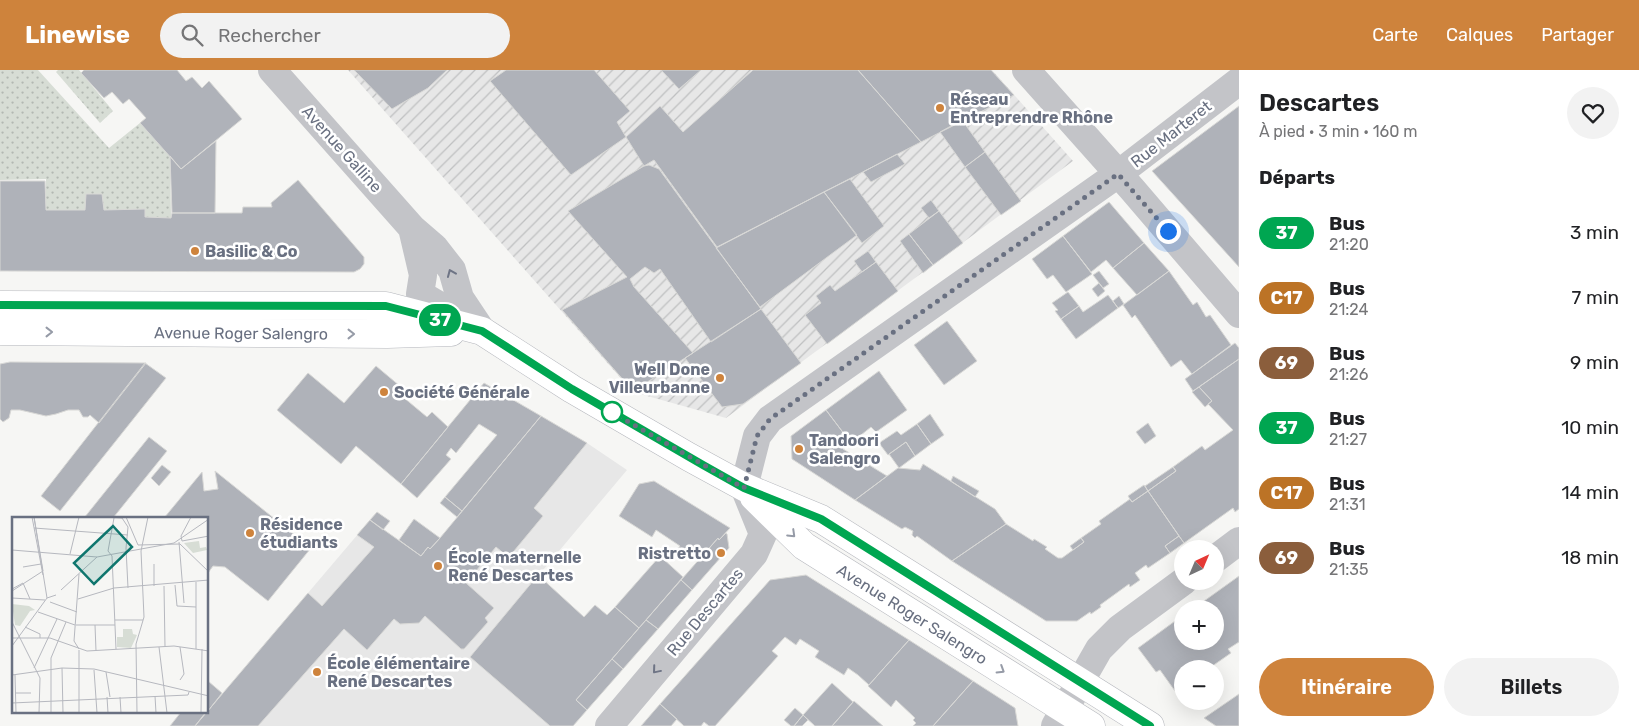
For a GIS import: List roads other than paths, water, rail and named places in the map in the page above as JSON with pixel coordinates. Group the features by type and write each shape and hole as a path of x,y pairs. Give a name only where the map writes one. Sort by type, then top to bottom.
{"main road":[{"name":"Avenue Roger Salengro","path":"0,305 386,306 482,331 587,397 744,488 821,519 1150,726"},
{"name":"Avenue Roger Salengro","path":"0,331 387,334 482,331"},
{"name":"Avenue Roger Salengro","path":"744,488 804,546 1059,718 1091,726"}],"street":[{"name":"Avenue Galline","path":"272,70 412,228 434,247 452,270 460,298 482,331"},
{"path":"1026,70 1239,314"},
{"name":"Rue Marteret","path":"744,488 757,436 770,419 1118,174 1239,81"},
{"name":"Avenue Galline","path":"412,228 423,275 420,294"},
{"path":"386,306 420,294 482,331"},
{"name":"Rue Descartes","path":"609,726 754,554 763,534 744,488"},
{"path":"1224,552 1239,541"},
{"path":"1059,718 1099,649 1120,628 1174,588"}],"place":[{"name":"Réseau Entreprendre Rhône","path":"940,108"},
{"name":"Basilic & Co","path":"195,251"},
{"name":"Well Done Villeurbanne","path":"720,378"},
{"name":"Société Générale","path":"384,392"},
{"name":"Tandoori Salengro","path":"799,449"},
{"name":"Résidence étudiants","path":"250,533"},
{"name":"Ristretto","path":"721,553"},
{"name":"École maternelle René Descartes","path":"438,566"},
{"name":"École élémentaire René Descartes","path":"317,672"}]}
